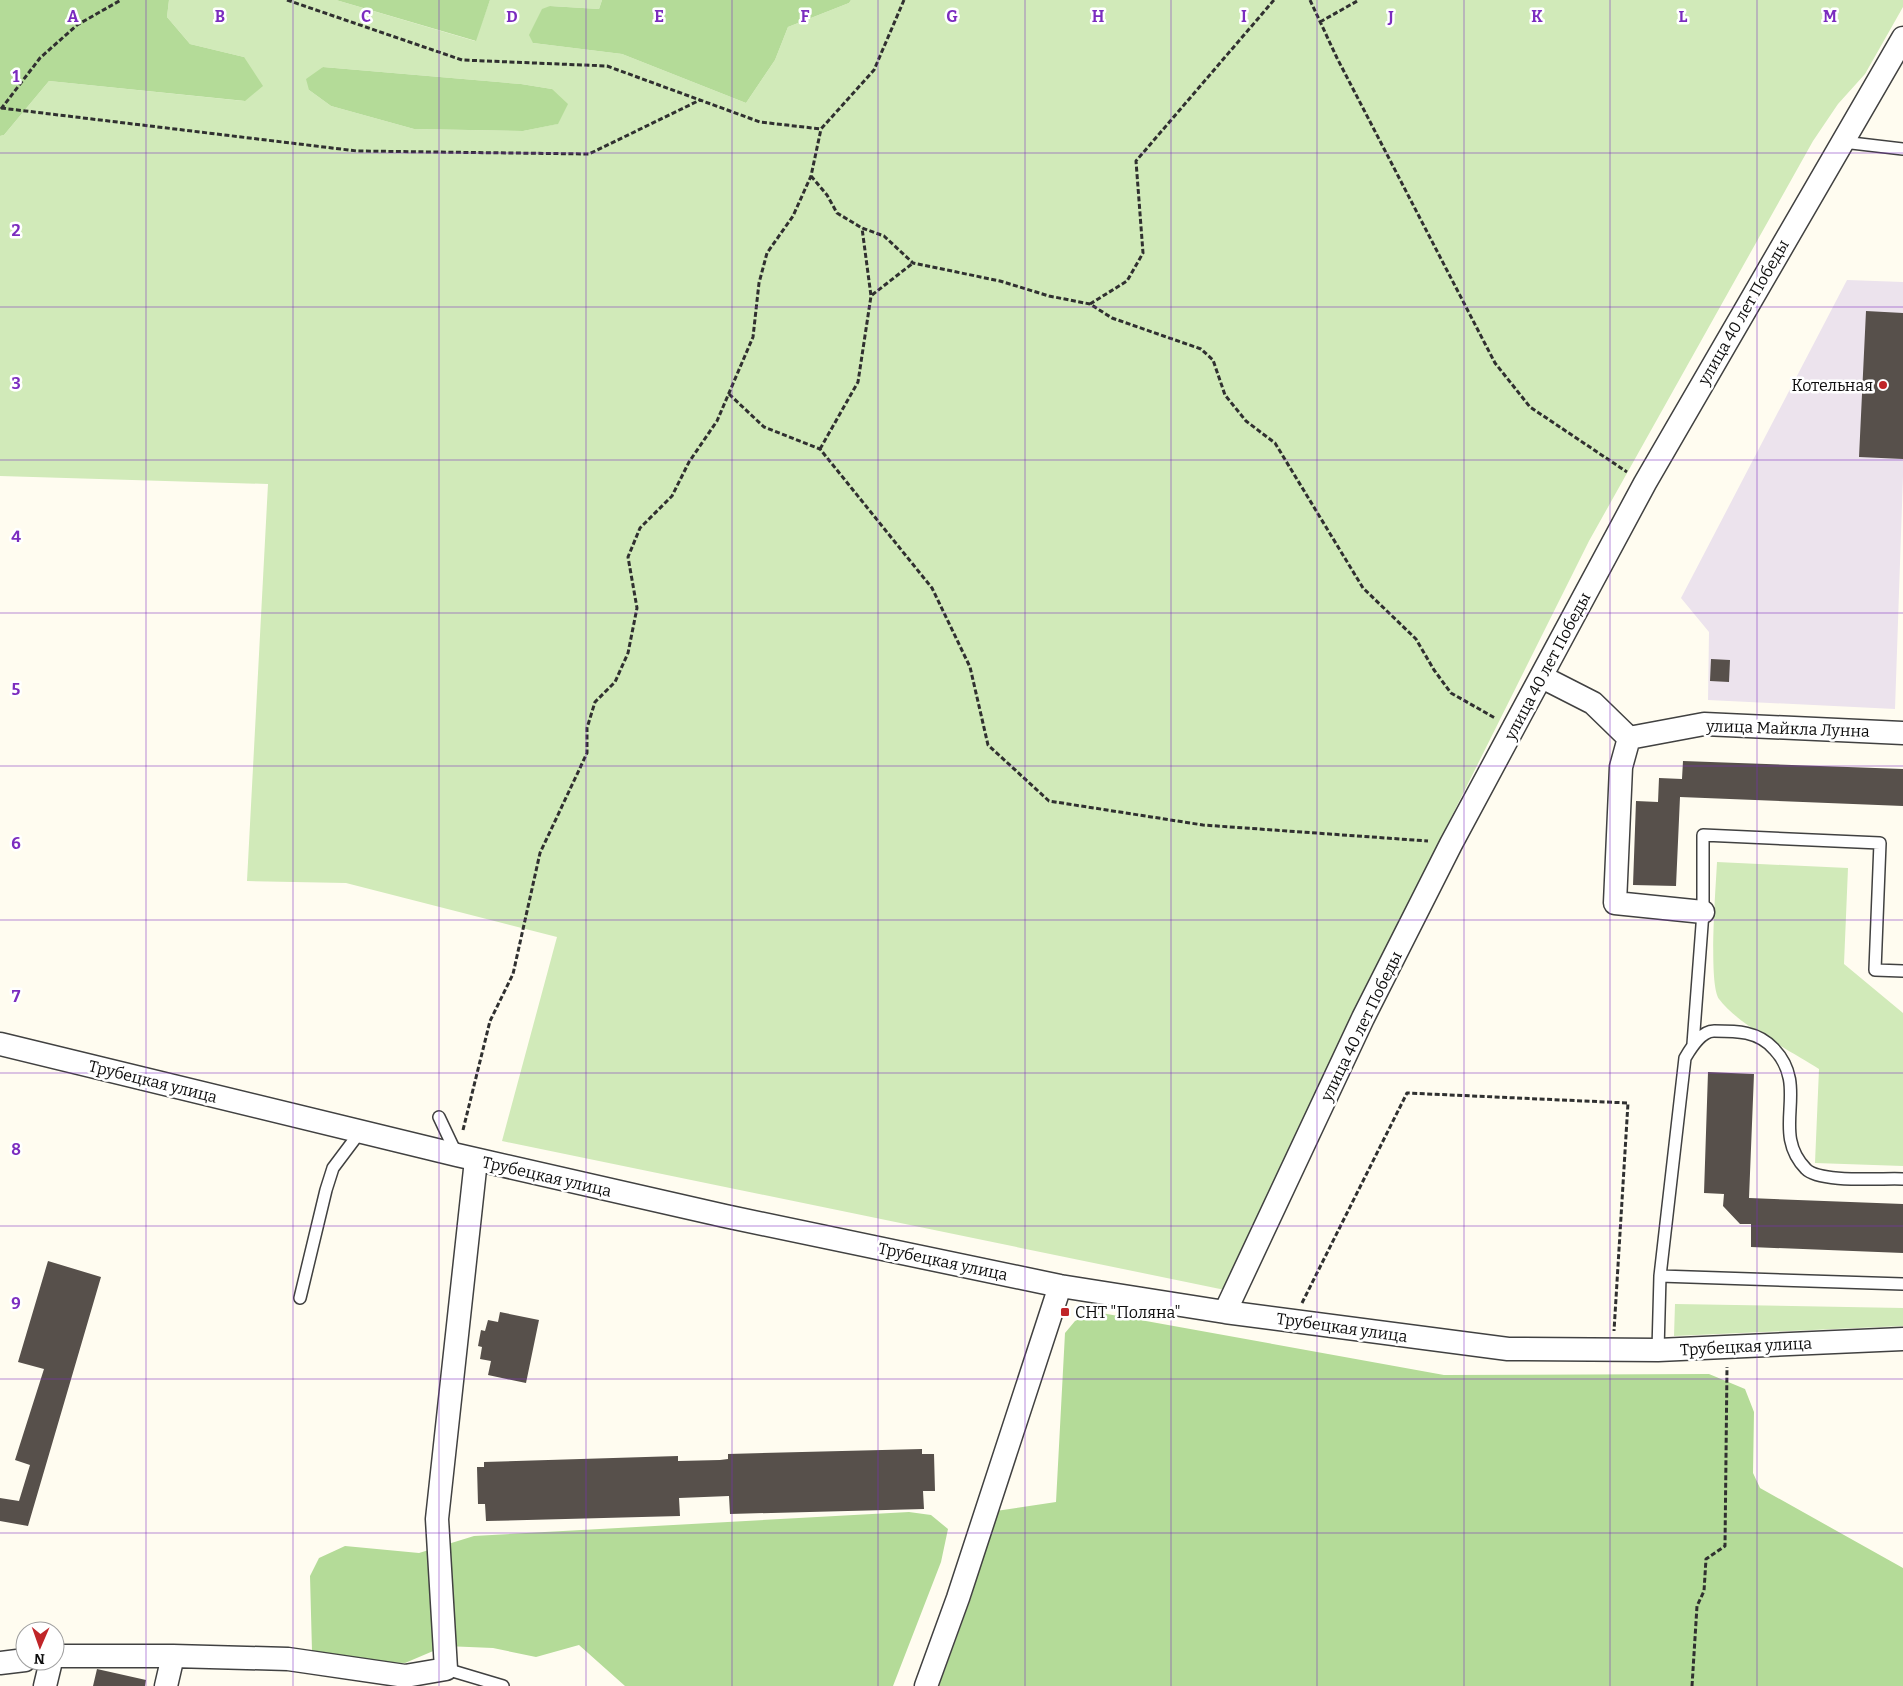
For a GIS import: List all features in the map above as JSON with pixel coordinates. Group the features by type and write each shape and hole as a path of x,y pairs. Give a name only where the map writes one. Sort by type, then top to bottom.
{"street":[{"name":"улица 40 лет Победы","path":"1225,1312 1363,1018 1451,844 1645,483 1903,38"},
{"path":"1542,677 1593,703 1629,738 1621,766 1615,903 1703,912"},
{"name":"улица Майкла Лунна","path":"1629,738 1704,724 1903,733"},
{"name":"Трубецкая улица","path":"0,1044 466,1158 725,1216 1060,1286 1225,1312 1508,1349 1658,1350 1903,1339"},
{"path":"65,1656 288,1659 405,1676 446,1669 437,1519 466,1158"},
{"path":"926,1686 958,1598 1060,1286"},
{"path":"166,1686 174,1656"},
{"path":"0,1663 15,1661"},
{"path":"45,1686 49,1671"}],"lane":[{"path":"1843,142 1903,149"},
{"path":"1693,1044 1703,912 1703,835 1880,843 1875,970 1903,971"},
{"path":"1658,1350 1660,1276 1685,1058 1693,1044 1711,1031 1745,1032 1759,1036 1784,1059 1791,1088 1789,1139 1807,1170 1820,1176 1903,1179"},
{"path":"439,1117 466,1158"},
{"path":"300,1298 333,1168 360,1132"},
{"path":"1660,1276 1903,1284"},
{"path":"446,1669 503,1686"}],"path":[{"path":"1,109 40,58 77,25 122,0"},
{"path":"287,0 462,60 607,66 760,122 821,128"},
{"path":"466,1158 477,1068 490,1021 513,974 540,853 587,753 587,728 595,702 615,682 628,653 637,608 628,557 640,528 672,496 689,462 717,421 753,337 759,283 768,253 793,216 810,176 821,128 874,70 904,0"},
{"path":"1090,304 1127,281 1143,252 1136,162 1274,0"},
{"path":"1310,0 1495,362 1530,407 1645,483"},
{"path":"1320,22 1359,0"},
{"path":"1,109 357,151 589,154 700,100"},
{"path":"810,176 827,195 837,212 862,228 884,236 913,263 1000,281 1049,296 1090,304 1112,318 1201,349 1213,360 1225,395 1246,421 1275,443 1363,588 1416,639 1434,670 1452,693 1475,705 1513,730"},
{"path":"820,449 858,382 871,296 862,228"},
{"path":"871,296 913,263"},
{"path":"729,394 764,427 820,449 932,588 970,667 988,745 1049,801 1203,825 1451,844"},
{"path":"1302,1304 1407,1093 1628,1103 1614,1332"},
{"path":"1692,1686 1697,1606 1704,1591 1706,1559 1725,1546 1727,1347"}],"shaded area":[{"path":"1847,280 1903,282 1903,476 1895,709 1708,700 1709,632 1681,598"}],"green space":[{"path":"0,0 169,0 167,17 190,44 244,57 263,86 245,101 49,81 4,135 0,136"},
{"path":"169,0 336,0 475,41 490,0 602,0 599,9 550,6 533,43 622,54 746,103 775,60 788,27 849,3 851,0 1903,0 1903,7 1865,74 1838,104 1813,141 1589,541 1400,920 1225,1290 502,1141 557,937 346,883 247,881 268,484 0,476 0,136 4,135 49,81 244,101 244,57 190,44 167,17","holes":["323,67 521,84 552,89 557,124 523,131 414,129 331,106 309,90"]},
{"path":"336,0 490,0 476,41"},
{"path":"602,0 851,0 849,3 788,27 775,60 746,103 622,54 533,43 529,35 542,9 550,6 599,9"},
{"path":"323,67 521,84 552,89 568,104 558,124 523,131 414,129 331,106 309,90 306,79"},
{"path":"1717,862 1848,868 1844,964 1903,1013 1903,1166 1815,1163 1819,1069 1752,1028 1728,1009 1719,999 1716,990 1713,955"},
{"path":"1675,1304 1903,1308 1903,1326 1674,1336"},
{"path":"1096,1312 1444,1375 1709,1374 1745,1389 1754,1412 1753,1473 1760,1488 1903,1568 1903,1686 939,1686 971,1598 996,1511 1056,1502 1065,1333 1075,1321"},
{"path":"909,1512 931,1515 948,1529 941,1562 893,1686 625,1686 579,1645 536,1657 493,1648 445,1646 405,1663 325,1660 312,1651 310,1576 319,1558 345,1546 419,1553 474,1536"}],"building":[{"name":"Котельная","path":"1866,311 1903,313 1903,459 1859,457"},
{"path":"1711,659 1730,660 1729,682 1710,681"},
{"path":"1683,761 1903,769 1903,806 1680,797 1676,886 1633,885 1636,801 1658,802 1659,778 1682,779"},
{"path":"1708,1072 1754,1074 1749,1198 1903,1204 1903,1253 1751,1247 1751,1224 1740,1224 1723,1206 1724,1194 1704,1193"},
{"path":"48,1261 101,1277 28,1526 0,1521 0,1498 19,1501 30,1465 15,1460 44,1369 18,1362"},
{"path":"500,1312 539,1320 526,1383 488,1375 491,1361 480,1359 482,1347 478,1346 481,1330 485,1331 488,1320 498,1322"},
{"path":"922,1449 922,1454 934,1454 935,1491 923,1491 924,1509 730,1514 729,1496 679,1498 680,1516 486,1521 485,1504 478,1504 477,1467 484,1467 484,1462 678,1456 678,1461 720,1460 728,1459 728,1454"},
{"path":"97,1669 146,1680 145,1686 93,1686"}],"place":[{"name":"Котельная","path":"1883,385"},
{"name":"СНТ \"Поляна\"","path":"1065,1312"}]}
